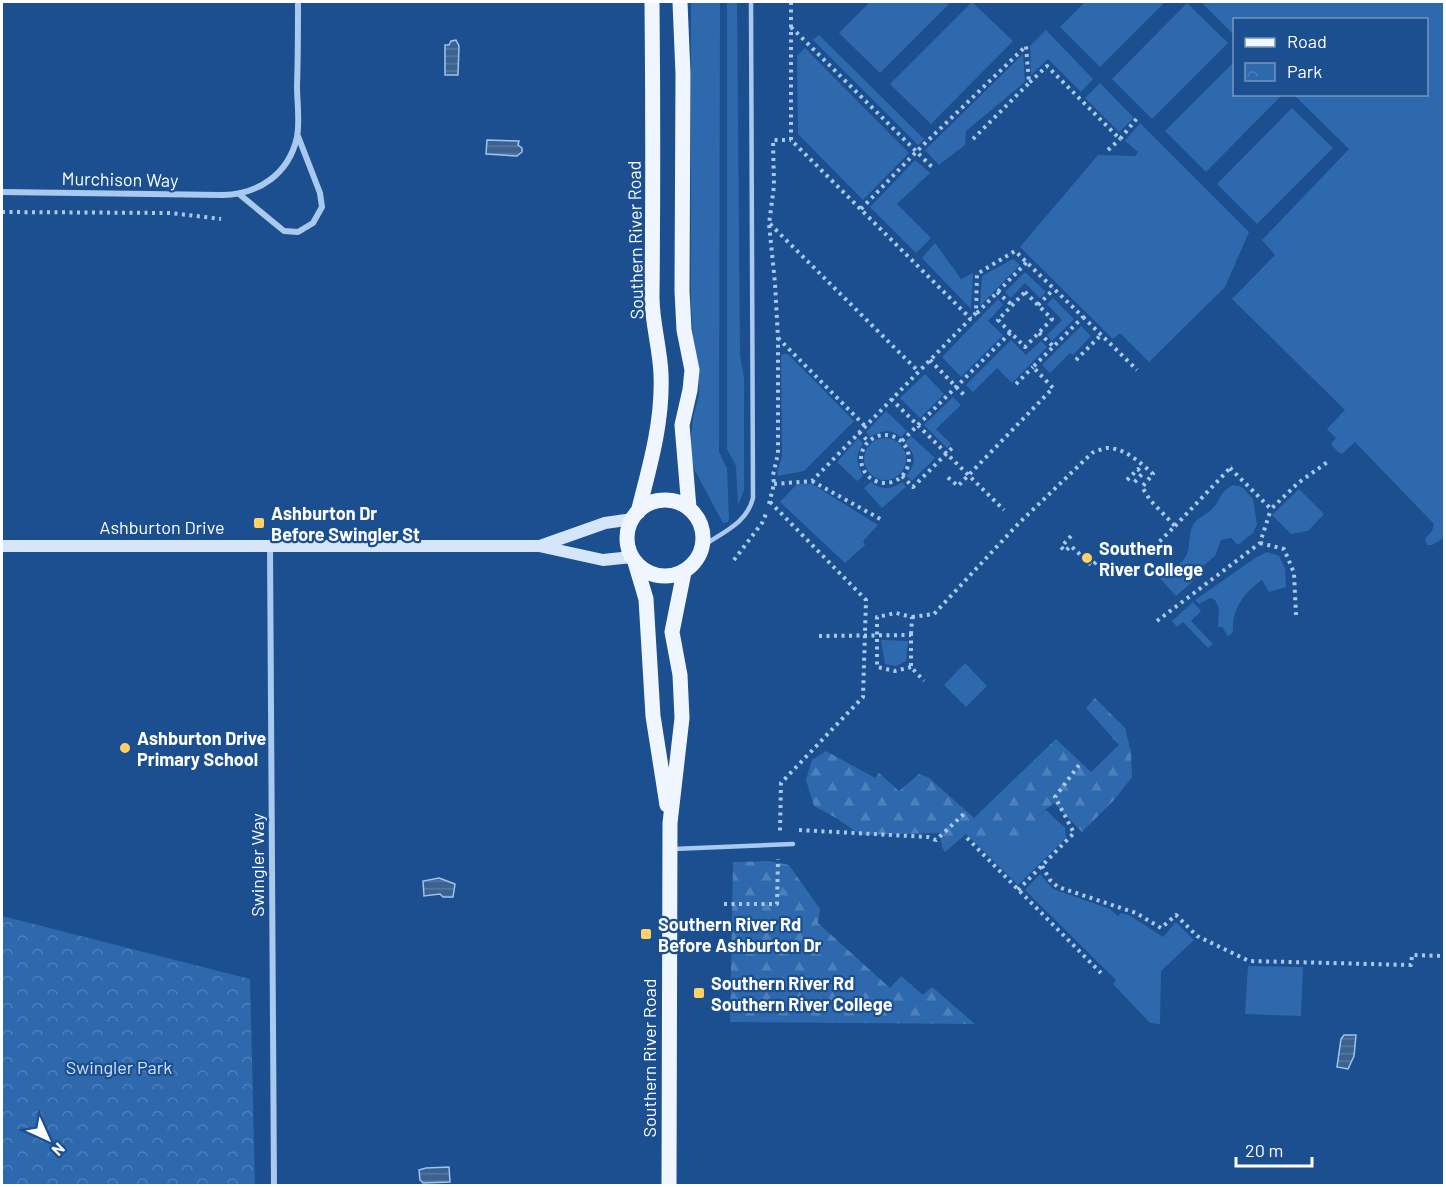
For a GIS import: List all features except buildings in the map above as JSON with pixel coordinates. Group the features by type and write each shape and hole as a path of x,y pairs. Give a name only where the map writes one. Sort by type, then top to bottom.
{"main road":[{"name":"Southern River Road","path":"635,515 653,455 661,409 661,372 652,302 654,185 652,2"},
{"path":"680,2 683,74 682,291 684,330 692,370 682,424 689,508"},
{"path":"657,501 679,502 689,508 702,525 703,546 699,556 684,572 663,576 653,574 634,559 627,538 635,515 647,505 657,501"},
{"name":"Ashburton Drive","path":"539,546 604,523 635,515"},
{"name":"Ashburton Drive","path":"2,546 539,546 603,560 634,559"},
{"name":"Southern River Road","path":"634,559 646,599 653,716 670,823"},
{"name":"Southern River Road","path":"669,1185 670,823 682,718 680,675 672,632 684,572"}],"street":[{"name":"Murchison Way","path":"2,192 239,194 258,188 277,176 289,161 297,135 298,2"},
{"name":"Murchison Way","path":"239,194 284,231 298,232 313,223 322,207 320,193 297,135"},
{"name":"Swingler Way","path":"270,545 274,1185"}],"lane":[{"path":"703,546 741,522 751,507 753,498 751,2"},
{"path":"670,849 793,844"}],"path":[{"path":"791,2 791,140"},
{"path":"791,27 934,169"},
{"path":"861,209 916,152 1026,46 1029,83"},
{"path":"973,139 1047,66 1120,139"},
{"path":"1108,150 1138,117"},
{"path":"882,520 812,481 774,484 773,475 778,454 778,338 770,224 774,186 773,140 791,140 971,319"},
{"path":"2,212 171,213 221,219"},
{"path":"770,224 918,371"},
{"path":"976,313 977,274 1015,251 1137,370"},
{"path":"812,481 1027,262"},
{"path":"1038,305 1054,289"},
{"path":"997,292 1012,305"},
{"path":"1025,292 1052,319 1025,346 998,320 1012,305 1025,292"},
{"path":"1016,384 1083,317"},
{"path":"902,441 1011,332"},
{"path":"1039,333 1053,346"},
{"path":"1076,360 1101,335"},
{"path":"778,338 865,426"},
{"path":"930,360 966,397"},
{"path":"945,475 957,486 1053,388 1033,367"},
{"path":"891,399 1004,510"},
{"path":"859,432 868,441"},
{"path":"882,435 896,437 907,447 909,463 902,476 896,481 881,483 868,476 863,469 861,454 868,441 882,435"},
{"path":"902,476 913,487 953,447"},
{"path":"911,667 895,671 877,667 877,617 896,613 912,617 934,614 1018,524 1092,453 1106,448 1138,459 1153,474 1142,487 1149,500 1175,526"},
{"path":"1157,621 1260,543 1271,509 1298,483 1329,461"},
{"path":"1159,542 1231,467 1271,509"},
{"path":"1127,480 1138,469 1142,474 1132,485"},
{"path":"724,904 777,904 781,783 863,697 866,600 770,502"},
{"path":"1071,536 1061,547 1065,551 1071,546 1092,567 1097,561"},
{"path":"1260,543 1284,549 1294,573 1296,615"},
{"path":"912,617 911,667 924,681"},
{"path":"819,636 911,635"},
{"path":"1018,890 1074,833 1055,797 1079,765"},
{"path":"792,829 928,837 936,840 966,812"},
{"path":"967,838 1101,973"},
{"path":"1042,866 1050,880 1058,886 1136,913 1161,928 1176,915 1197,936 1249,962 1411,965 1412,955 1444,956"}],"green space":[{"path":"691,2 720,2 719,452 727,468 729,519 728,522 723,523 694,469 690,448 693,418 699,395 699,368 693,337 691,306"},
{"path":"727,2 737,2 740,355 744,378 744,490 738,505 736,466 727,449"},
{"path":"870,2 951,2 880,73 839,33"},
{"path":"972,2 1013,41 931,124 890,84"},
{"path":"1085,2 1165,2 1100,67 1060,27"},
{"path":"1201,2 1444,2 1444,538 1432,545 1427,545 1425,539 1432,531 1434,524 1355,442 1342,454 1331,444 1336,438 1327,429 1345,410 1232,299 1275,255 1262,240 1349,149 1295,96 1428,96 1428,18 1233,18 1233,34"},
{"path":"1187,3 1228,43 1152,119 1112,79"},
{"path":"1046,30 1093,79 1081,92 1048,59 1031,75 1030,46"},
{"path":"819,35 924,139 918,145 813,40"},
{"path":"805,48 909,153 863,200 798,134 797,56"},
{"path":"1023,54 1025,82 966,131 965,145 939,165 925,150"},
{"path":"1233,63 1233,96 1281,96 1206,172 1165,131"},
{"path":"1100,83 1134,118 1119,132 1085,98"},
{"path":"1292,108 1333,148 1257,224 1217,184"},
{"path":"1140,123 1249,232 1225,287 1149,362 1120,333 1113,339 1020,247 1098,155 1135,156 1138,152 1125,141"},
{"path":"915,160 930,173 897,204 931,238 916,253 870,207"},
{"path":"935,243 961,279 973,273 971,309 922,258"},
{"path":"1013,259 1020,265 980,306 982,276"},
{"path":"1025,272 1046,292 1040,298 1025,283 1011,298 1005,292"},
{"path":"1053,298 1074,319 1052,341 1047,335 1062,320 1047,304"},
{"path":"998,299 1003,305 988,321 1003,335 961,377 942,357"},
{"path":"1081,326 1091,336 1073,355 1070,353 1050,373 1042,365"},
{"path":"1011,340 1026,355 1041,341 1047,347 1012,383 997,368 973,392 966,385"},
{"path":"785,353 854,421 804,471 778,476 782,456 781,355"},
{"path":"925,374 944,394 920,418 900,398"},
{"path":"953,397 961,405 936,429 951,444 947,448 924,425"},
{"path":"886,411 907,431 901,437 886,431 870,437 866,432"},
{"path":"911,436 935,458 912,481 906,476 914,459 905,443"},
{"path":"858,438 863,443 857,460 863,476 857,481 837,462"},
{"path":"885,438 900,444 906,459 900,474 885,480 870,474 864,459 870,444"},
{"path":"871,482 886,488 894,487 902,482 906,487 882,508 864,488"},
{"path":"797,484 812,484 878,525 863,541 865,545 845,563 780,502"},
{"path":"1233,485 1242,487 1253,499 1257,524 1253,533 1238,545 1231,538 1221,540 1215,556 1176,596 1156,574 1171,569 1184,560 1192,527 1212,509 1225,490"},
{"path":"1299,489 1324,514 1308,531 1291,534 1272,515"},
{"path":"1267,552 1279,556 1285,568 1286,587 1269,592 1262,580 1256,585 1240,602 1233,623 1233,632 1228,636 1222,627 1218,627 1219,608 1215,600 1210,598 1199,604 1195,600"},
{"path":"1193,602 1201,611 1191,621 1213,644 1208,648 1183,622 1177,627 1172,621"},
{"path":"881,640 908,641 906,661 896,666 885,664"},
{"path":"965,663 987,686 966,707 944,685"},
{"path":"1095,698 1125,728 1131,752 1132,777 1114,800 1082,832 1054,803 1040,814 1035,832 1012,842 988,843 966,834 945,852 940,833 861,835 814,806 806,780 812,760 826,751 875,778 879,773 899,791 919,774 928,777 974,818 1056,739 1091,772 1119,745 1086,708"},
{"path":"1046,810 1065,828 1066,838 1018,885 966,834 988,843 1034,832 1040,814"},
{"path":"769,861 789,865 820,909 818,923 890,988 901,976 923,995 932,987 975,1024 730,1022 733,862"},
{"path":"1040,874 1053,889 1110,909 1118,916 1121,913 1129,915 1163,937 1176,922 1194,940 1161,971 1160,1024 1150,1023 1113,984 1116,980 1025,890"},
{"name":"Swingler Park","path":"2,916 250,979 255,1185 2,1185"},
{"path":"1248,966 1303,967 1301,1016 1245,1014"}],"shaded area":[{"path":"456,40 459,46 458,75 445,75 445,45"},
{"path":"487,140 519,141 518,145 522,148 522,152 517,156 486,154"},
{"path":"439,878 455,884 453,897 443,897 440,894 424,896 423,881"},
{"path":"1344,1035 1356,1035 1354,1056 1348,1069 1337,1067 1341,1039"},
{"path":"449,1167 450,1182 423,1183 420,1180 419,1170"}],"place":[{"name":"Ashburton Dr Before Swingler St","path":"259,523"},
{"name":"Southern River College","path":"1087,558"},
{"name":"Ashburton Drive Primary School","path":"125,748"},
{"name":"Southern River Rd Before Ashburton Dr","path":"646,934"},
{"name":"Southern River Rd Southern River College","path":"699,993"}]}
